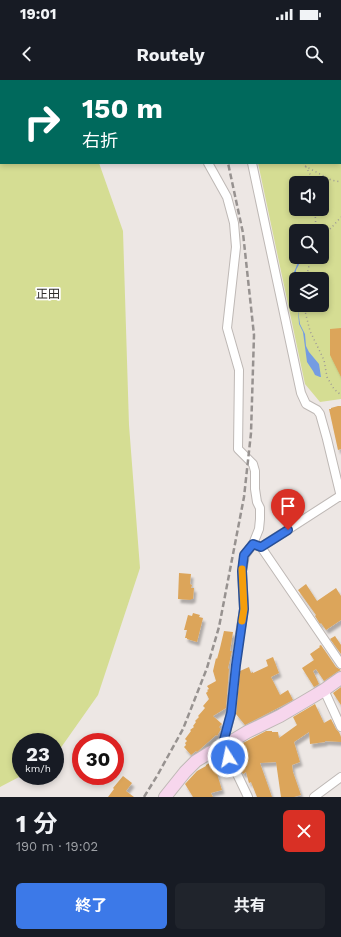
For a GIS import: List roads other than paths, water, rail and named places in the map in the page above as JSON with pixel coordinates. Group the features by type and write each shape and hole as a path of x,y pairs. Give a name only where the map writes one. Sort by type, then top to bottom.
{"street":[{"path":"209,164 227,197 234,223 236,247 227,328 239,370 238,449 253,464 255,471 255,489 257,502 260,508 257,545 341,664"},
{"path":"248,797 222,747 231,713 244,609 242,571 244,555 257,545 341,496 320,414 317,410 306,404 301,393 252,164"},
{"path":"165,797 196,761 247,732 280,716 341,678"},
{"path":"324,690 341,727"},
{"path":"314,797 341,777"}],"water":[{"path":"298,312 300,324 305,334 306,346 319,364 321,377 315,375 307,362 303,332 299,324"}],"railway":[{"path":"144,797 183,729 207,668 219,627 244,497 251,433 254,335 243,233 228,164"}],"district":[{"name":"正田","path":"48,294"}]}
